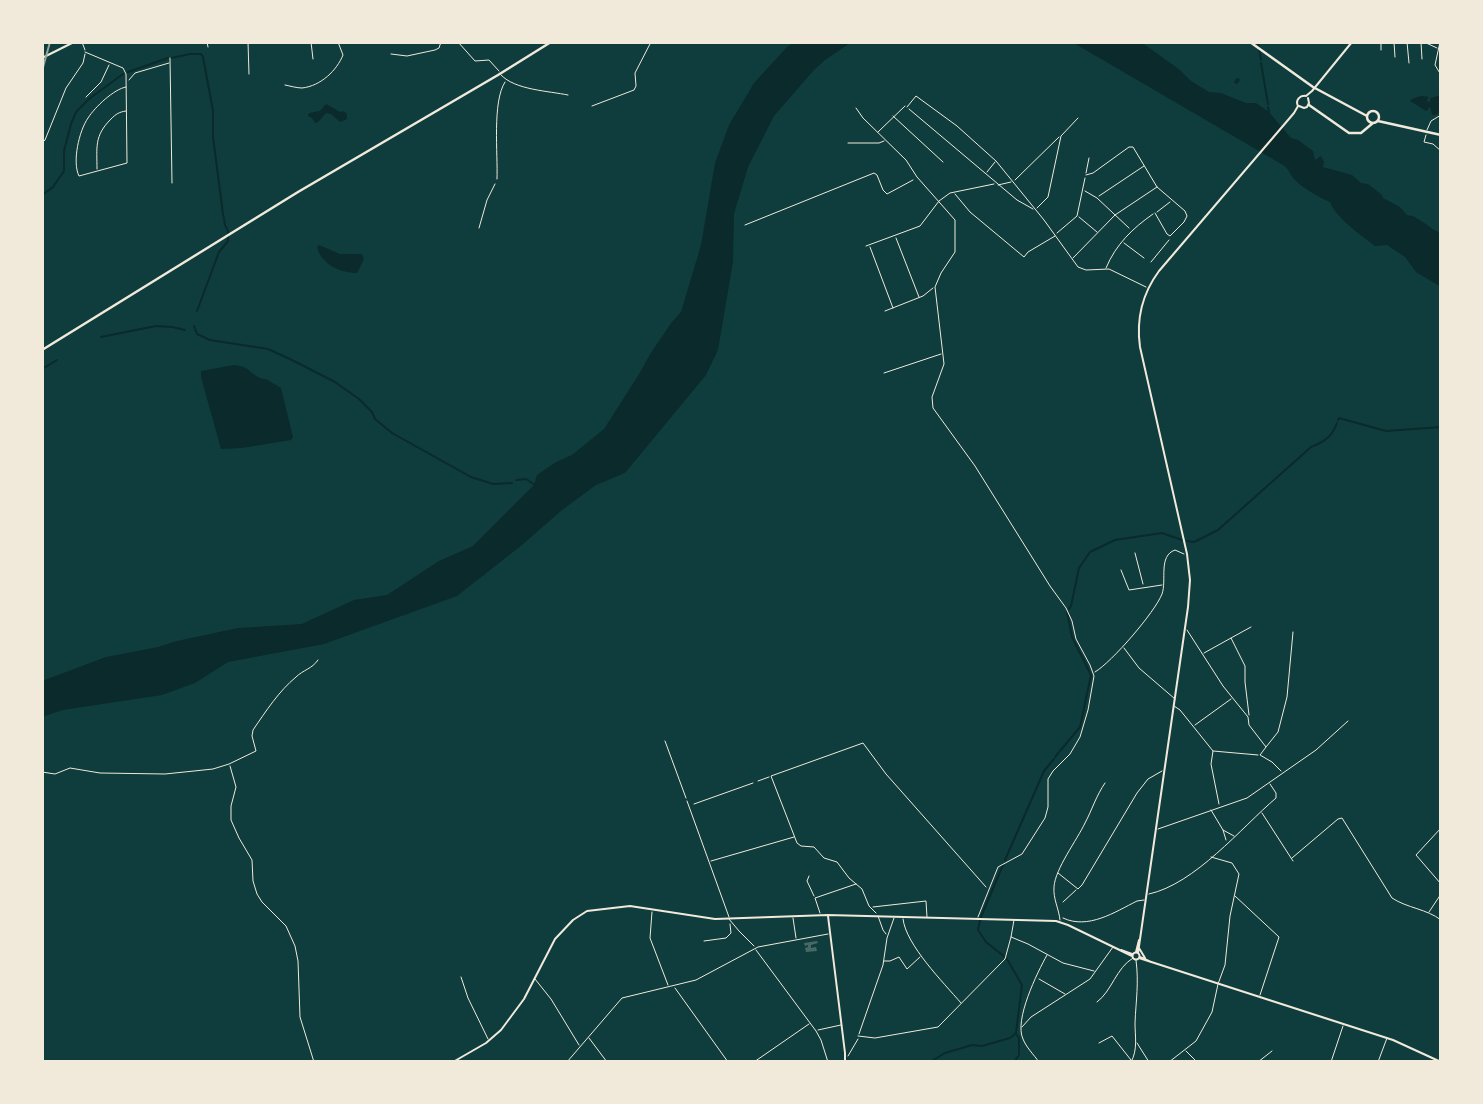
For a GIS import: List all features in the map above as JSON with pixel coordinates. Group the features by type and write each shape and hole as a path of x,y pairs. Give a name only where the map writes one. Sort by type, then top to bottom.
{"main road":[{"path":"42,350 298,192 551,42"},
{"path":"1250,42 1313,87 1368,115 1371,122"},
{"path":"1308,106 1348,133 1356,134 1365,130 1371,122 1379,119 1441,135"},
{"path":"1368,115 1371,111 1376,111 1379,119"}],"street":[{"path":"42,49 43,42"},
{"path":"42,58 74,42"},
{"path":"42,144 66,89 83,63 85,52 82,42"},
{"path":"208,47 207,43 227,42"},
{"path":"248,42 249,74"},
{"path":"311,42 313,59"},
{"path":"285,85 302,88 310,86 332,73 342,57 338,42"},
{"path":"391,54 407,56 435,50 441,42"},
{"path":"458,42 475,61 490,60 506,80 568,95"},
{"path":"592,106 634,90 635,73 650,42"},
{"path":"1099,1043 1112,1036 1131,1061 1134,1058 1138,987 1136,956 1190,586 1187,554 1139,336 1140,315 1148,288 1159,271 1299,107 1308,106 1307,97 1352,42"},
{"path":"1381,42 1381,50"},
{"path":"1394,42 1395,57"},
{"path":"1407,42 1409,63"},
{"path":"1422,59 1423,42 1441,54"},
{"path":"1440,42 1436,65 1441,75"},
{"path":"85,52 125,70 126,80 127,111 127,163 80,176 76,174 77,150 89,117 117,89 126,87"},
{"path":"86,97 101,82 110,62"},
{"path":"497,179 498,108 501,88 506,80"},
{"path":"878,132 916,96 957,126 996,161 1078,267 1084,270 1106,269 1116,272 1148,288"},
{"path":"1299,107 1299,98 1307,97"},
{"path":"906,107 997,184 1021,203 1035,210"},
{"path":"856,108 906,160 917,177 955,220 953,256 934,287 919,298 885,312"},
{"path":"97,172 97,140 101,130 116,115 127,111"},
{"path":"1441,115 1429,122 1424,142 1441,151"},
{"path":"893,116 943,162"},
{"path":"893,308 867,246 920,226 939,201 953,192 1013,182 1078,118"},
{"path":"1035,210 1048,197 1061,136"},
{"path":"848,143 879,143 886,140"},
{"path":"1086,175 1098,170 1131,146 1157,187 1185,211 1186,219 1172,235 1167,234 1155,213"},
{"path":"953,192 970,212 1024,257 1077,216 1089,158"},
{"path":"986,174 996,161"},
{"path":"1097,198 1144,166"},
{"path":"1072,260 1115,215 1157,187"},
{"path":"1083,191 1097,198 1131,230"},
{"path":"1106,269 1113,254 1131,230 1172,200"},
{"path":"1077,216 1098,233"},
{"path":"895,236 919,298"},
{"path":"1122,242 1144,258"},
{"path":"934,287 943,353 942,372 931,399 935,411 975,466 1049,586 1066,608 1076,639 1093,673 1093,687 1080,737 1067,758 1048,779 1048,807 1045,818 1022,854 998,867 977,919"},
{"path":"884,373 943,353"},
{"path":"1093,673 1105,666 1157,604 1164,585 1166,556 1175,550 1187,554"},
{"path":"1135,553 1144,586"},
{"path":"1121,570 1129,590 1164,585"},
{"path":"1203,654 1251,628"},
{"path":"1185,629 1248,717"},
{"path":"1260,755 1278,732 1287,697 1293,632"},
{"path":"1231,638 1245,666 1249,724 1266,747"},
{"path":"1122,647 1136,664 1175,699"},
{"path":"42,772 55,774 70,768 90,772 165,774 229,764 256,751 253,730 281,691 318,660"},
{"path":"1193,726 1232,698"},
{"path":"1174,706 1180,708 1213,751 1260,755 1283,773"},
{"path":"1156,829 1244,799 1316,750 1348,721"},
{"path":"758,781 863,743 886,774 988,888"},
{"path":"1213,751 1211,764 1219,806"},
{"path":"229,764 236,785 231,806 232,820 252,860 257,894 264,905 286,926 294,942 298,961 300,1017 314,1062"},
{"path":"1063,902 1084,883 1139,789 1160,771 1164,771"},
{"path":"771,776 799,845 814,848 824,858 836,860 849,878 862,889 888,935"},
{"path":"1105,783 1080,834 1064,858 1054,883 1054,898 1060,920 1113,947 1145,958"},
{"path":"1146,893 1153,893 1185,877 1211,857 1277,796 1269,783"},
{"path":"687,801 730,920 731,933 727,937 704,941"},
{"path":"1211,810 1227,842"},
{"path":"1260,811 1293,860 1342,818 1392,898 1441,920"},
{"path":"1441,828 1416,855 1441,884"},
{"path":"1223,830 1234,836"},
{"path":"709,862 794,837"},
{"path":"1170,1062 1196,1041 1214,1005 1225,965 1229,923 1239,871 1231,863 1211,857"},
{"path":"1058,873 1078,889"},
{"path":"809,876 807,880 820,915"},
{"path":"815,898 856,884"},
{"path":"1428,913 1441,894"},
{"path":"1235,896 1279,937 1259,997"},
{"path":"453,1062 489,1041 511,1018 524,999 555,939 581,914 592,910 630,906 730,920 828,915 1073,922 1098,920 1145,900"},
{"path":"871,907 926,901 927,917"},
{"path":"652,909 650,938 669,987"},
{"path":"828,915 845,1062"},
{"path":"792,916 797,940"},
{"path":"845,1057 858,1036 884,961 894,916"},
{"path":"902,916 911,942 962,1004"},
{"path":"730,920 755,948 811,1023 821,1040 828,1062"},
{"path":"858,1036 875,1038 940,1026 1005,959 1014,920"},
{"path":"567,1062 622,998 696,980 755,948 830,933"},
{"path":"1011,937 1068,965 1096,972"},
{"path":"1022,1027 1031,1017 1090,979 1113,947"},
{"path":"1127,953 1138,947"},
{"path":"1138,947 1152,963"},
{"path":"1120,950 1152,963 1387,1038 1441,1062"},
{"path":"884,961 899,957 907,968 921,955"},
{"path":"1039,1062 1023,1040 1021,1023 1023,1009 1047,955"},
{"path":"1097,1002 1104,996 1126,962 1136,956"},
{"path":"461,977 489,1041"},
{"path":"534,978 551,999 580,1046"},
{"path":"1037,978 1066,995"},
{"path":"674,986 728,1062"},
{"path":"754,1062 811,1023"},
{"path":"1331,1062 1343,1024"},
{"path":"816,1031 842,1025"},
{"path":"588,1037 607,1062"},
{"path":"1378,1062 1387,1038"},
{"path":"1136,1041 1149,1062"},
{"path":"1185,1049 1197,1062"},
{"path":"1258,1062 1272,1051"}],"path":[{"path":"170,58 172,183"},
{"path":"126,80 135,73 170,62"},
{"path":"745,225 874,173 887,194 917,177"},
{"path":"479,228 487,200 497,179"},
{"path":"1151,262 1172,235"},
{"path":"665,741 687,801"},
{"path":"689,806 758,781"}],"water":[{"path":"794,42 856,42 850,43 825,60 774,116 748,167 734,214 733,262 718,350 706,375 625,473 596,485 457,596 324,644 228,662 195,683 162,695 63,710 42,717 42,681 106,657 238,628 302,624 354,600 387,595 439,561 473,546 534,485 537,475 572,455 604,429 652,351 681,312 701,245 715,163 729,125 754,83"},
{"path":"1072,42 1141,42 1209,92 1221,93 1246,103 1256,103 1269,112 1291,138 1313,151 1315,160 1321,156 1323,167 1352,175 1400,207 1407,215 1441,233 1441,287 1416,272 1405,257 1387,245 1375,246 1363,237 1343,220 1330,202 1301,185 1283,165"},
{"path":"1441,95 1441,112 1435,115 1432,115 1430,106 1426,111 1410,101 1416,97 1427,96 1429,103 1431,98"},
{"path":"326,104 340,112 344,111 347,119 340,122 326,113 315,123 308,116 309,113 320,111"},
{"path":"319,245 340,254 362,254 364,259 357,273 338,269 327,263 319,253"},
{"path":"234,365 246,368 281,388 293,437 291,440 221,449 201,371"}],"building":[{"path":"817,941 811,948 816,947 817,951 806,952 808,945 805,946 804,943"}],"waterway":[{"path":"1258,42 1261,60"},
{"path":"171,58 190,54 201,54 203,57 213,111 213,137 223,214 228,231 228,241 219,252 197,311"},
{"path":"128,72 168,58"},
{"path":"1261,63 1268,104"},
{"path":"42,195 53,187 64,171 64,151 76,112 123,74"},
{"path":"1237,79 1239,80 1237,83 1235,82 1237,79"},
{"path":"1268,107 1269,112"},
{"path":"101,337 156,326 185,330"},
{"path":"194,326 197,334 210,340 268,349 290,359 335,382 359,399 375,419 392,433 471,477 493,484 512,483"},
{"path":"42,369 57,360"},
{"path":"1338,420 1339,418 1386,431 1441,427"},
{"path":"1187,541 1194,542 1218,530 1311,447 1327,438 1337,423"},
{"path":"516,480 526,479 535,485"},
{"path":"1069,609 1079,568 1090,552 1115,540 1162,533 1182,540"},
{"path":"1055,757 1080,727 1091,675 1072,637 1067,612"},
{"path":"1005,860 1044,771 1054,759"},
{"path":"981,917 1003,865"},
{"path":"980,921 978,930 986,942 1005,957"},
{"path":"930,1062 945,1053 972,1045 982,1046 1010,1038 1016,1033 1022,985 1007,959"},
{"path":"1014,1062 1019,1055 1019,1038 1016,1034"}],"railway":[{"path":"42,71 50,42"}]}
